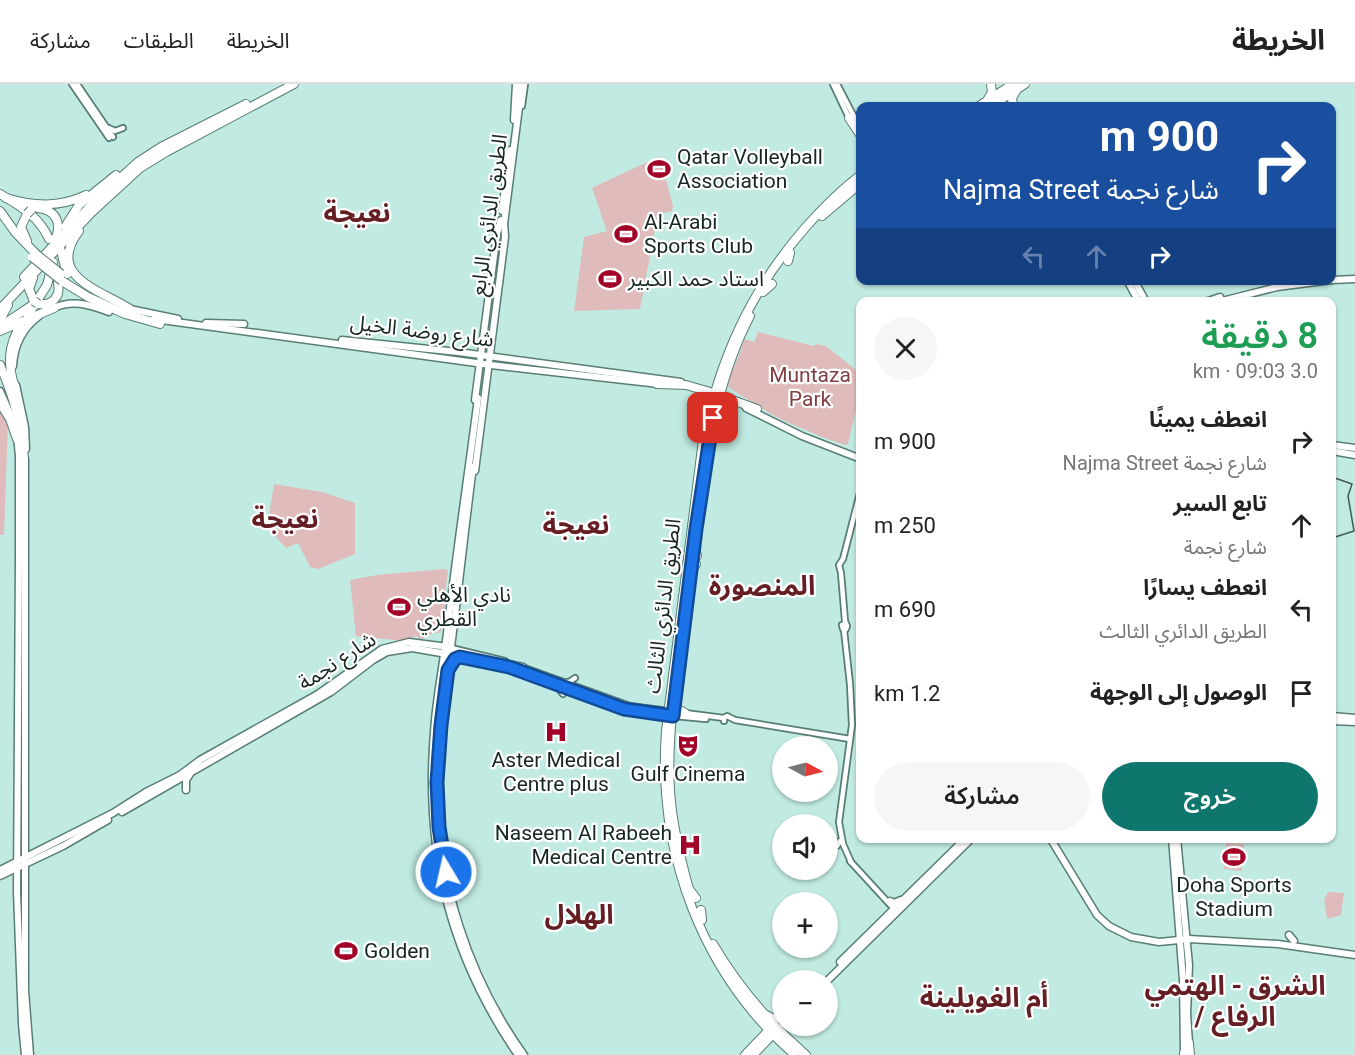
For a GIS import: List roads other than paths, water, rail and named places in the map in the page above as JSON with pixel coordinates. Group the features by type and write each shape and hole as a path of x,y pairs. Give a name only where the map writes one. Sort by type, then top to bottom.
{"highway":[{"path":"0,309 85,219 135,172 159,155 294,84"},
{"path":"0,302 95,201 138,162 161,147 281,85"},
{"path":"1002,95 1019,85"},
{"path":"987,102 992,93 1013,96 1019,85"},
{"path":"182,132 230,113"},
{"path":"849,118 856,128"},
{"path":"181,149 211,129"},
{"path":"65,227 76,208 131,164 138,162"},
{"path":"130,309 80,281 72,269 70,253 73,240 80,230 138,175"},
{"path":"836,192 848,189 856,182"},
{"path":"825,211 856,182"},
{"name":"الطريق الدائري الثالث","path":"688,586 691,516 698,464 705,430 722,376 727,348 798,236 808,224 856,182"},
{"path":"3,196 27,204 49,204 79,198 100,187"},
{"path":"3,196 32,214 49,239"},
{"path":"34,254 21,230 23,220 29,212 45,209 52,212 58,221 57,235 47,251"},
{"name":"الطريق الدائري الثالث","path":"722,376 753,298 825,211"},
{"name":"شارع روضة الخيل","path":"0,212 48,271 130,309"},
{"name":"شارع روضة الخيل","path":"0,219 34,254 63,279 88,297 119,310"},
{"path":"703,484 705,448 717,394 744,321 777,267 808,224"},
{"path":"789,242 798,236"},
{"path":"40,267 29,287 29,295 36,302 45,304 54,301 59,293 63,279 61,251"},
{"path":"28,315 44,291 53,262"},
{"path":"763,292 767,281"},
{"path":"0,320 23,285"},
{"path":"0,329 30,307 44,291"},
{"path":"88,301 110,312"},
{"path":"0,329 54,308"},
{"path":"119,310 132,317 160,324"},
{"path":"734,331 744,321"},
{"path":"18,397 10,370 9,356 21,324"},
{"path":"0,365 15,399 23,437 24,463"},
{"path":"722,376 724,389 730,399 722,402 712,411 708,398 701,389 713,384 722,376"},
{"path":"0,379 16,408"},
{"path":"657,384 680,384 717,394 757,409"},
{"path":"0,403 10,419 17,439"},
{"name":"الطريق الدائري الثالث","path":"673,700 672,666 688,586 708,460 712,411"},
{"path":"699,439 705,430"},
{"path":"691,516 691,537"},
{"path":"684,628 690,608 688,577 695,522 691,516"},
{"path":"684,628 687,589 696,560 694,546"},
{"path":"679,603 688,586"},
{"name":"الطريق الدائري الثالث","path":"673,700 684,628"},
{"name":"الطريق الدائري الثالث","path":"677,639 678,656 664,752 668,818 675,863 712,945 760,1016"},
{"path":"673,700 677,709 670,716 665,708 673,700 680,686"},
{"name":"الطريق الدائري الثالث","path":"666,791 680,850 682,875"},
{"path":"668,818 683,878 700,924 712,945"},
{"path":"686,906 688,893 696,898"},
{"name":"الطريق الدائري الثالث","path":"688,893 702,920 718,963 738,993 772,1026"},
{"path":"701,910 702,920"},
{"path":"718,963 751,1005 772,1025"},
{"path":"758,1045 763,1029 760,1016 772,1019"},
{"path":"747,1054 772,1031"},
{"path":"747,1054 772,1031"},
{"name":"الطريق الدائري الثالث","path":"781,1036 795,1055"},
{"path":"782,1036 800,1055"},
{"path":"758,1045 771,1041 785,1042 784,1036"},
{"name":"الطريق الدائري الثالث","path":"785,1042 806,1055"},
{"path":"1186,1055 1189,1043"}],"main road":[{"path":"72,84 111,138 102,120 77,84"},
{"path":"517,130 522,106 520,84"},
{"name":"الطريق الدائري الرابع","path":"485,359 520,84"},
{"name":"الطريق الدائري الرابع","path":"503,221 517,130 520,84"},
{"path":"834,84 856,132"},
{"path":"834,84 856,121"},
{"path":"102,120 112,130 123,128"},
{"path":"468,489 474,477 481,431 488,289 492,259 503,221"},
{"path":"493,1016 453,933 445,900 441,893 436,859 430,772 434,729 460,577 468,489 485,359 495,326 500,291 505,233 503,221"},
{"path":"1336,279 1355,277"},
{"path":"1134,285 1140,297"},
{"path":"1222,297 1262,285"},
{"path":"1238,297 1293,285"},
{"path":"1137,291 1147,297"},
{"path":"1135,297 1137,291"},
{"path":"25,894 21,840 26,434 13,366 17,346 30,324 54,308 66,303 78,302 110,312"},
{"name":"شارع روضة الخيل","path":"130,309 206,323 455,351 534,371 701,389"},
{"name":"شارع روضة الخيل","path":"119,310 163,321 394,350 425,357 469,361 502,358 686,381 701,389 757,409 803,433 856,456"},
{"path":"206,323 244,324"},
{"path":"289,341 330,345 337,343"},
{"path":"383,341 417,348"},
{"path":"394,350 554,368 561,366"},
{"path":"485,359 494,354 502,358"},
{"path":"596,371 606,369"},
{"path":"619,370 632,376"},
{"path":"607,378 614,382"},
{"path":"0,391 12,416 17,439 19,689 16,761 21,840 13,858 0,873 12,876 17,892"},
{"name":"شارع روضة الخيل","path":"730,399 802,436 856,456"},
{"path":"445,669 463,654 451,636 455,560 482,405"},
{"path":"1336,447 1355,451"},
{"path":"856,508 841,566 851,715 849,751 837,826 840,846 851,862 897,910"},
{"path":"460,577 465,565 463,551"},
{"path":"439,741 438,724 456,577 455,560"},
{"path":"458,617 451,636 430,647 445,669 437,782 440,820 451,894 467,944 486,993 518,1055"},
{"name":"شارع نجمة","path":"0,873 102,819 170,778 180,775 186,768 318,694 382,650 409,642 463,654 501,659 624,709 670,716 729,720 850,738"},
{"path":"387,652 405,646 418,646 522,667"},
{"name":"شارع نجمة","path":"21,863 39,858 63,846 166,787 182,785 190,774 331,692 387,652 405,648 430,647"},
{"name":"شارع نجمة","path":"463,654 558,683"},
{"path":"576,679 578,691 565,694 558,683 576,679"},
{"path":"1336,718 1355,720"},
{"path":"182,785 187,770 233,742"},
{"path":"16,761 21,780 22,946 25,960"},
{"path":"182,785 190,774 187,772 199,763"},
{"path":"115,816 121,810 169,782 170,778"},
{"path":"429,813 432,805"},
{"path":"840,810 840,833 851,862"},
{"path":"21,863 102,819"},
{"path":"440,820 437,827 446,883 446,888 441,893"},
{"path":"21,840 30,848 42,849"},
{"path":"435,842 444,884 446,883"},
{"path":"889,902 894,903 919,891 954,846 962,843"},
{"path":"837,970 887,916 919,891 968,843"},
{"path":"1055,843 1090,907 1104,922 1131,938 1167,940 1195,937 1287,942 1336,948 1355,953"},
{"path":"1175,843 1182,938 1186,1055"},
{"path":"30,1055 26,1013 25,894 28,868 39,858"},
{"path":"21,863 17,892 25,1055"},
{"path":"919,891 921,876"},
{"path":"1178,891 1178,924 1187,954 1189,1043"},
{"path":"441,893 449,896 461,935"},
{"path":"832,970 874,938 907,897"},
{"path":"445,900 448,899 457,930 467,944"},
{"path":"887,916 889,902"},
{"path":"872,924 880,923"},
{"path":"1167,940 1174,933 1178,924"},
{"path":"1195,937 1253,942 1287,942 1355,953"},
{"path":"1187,954 1195,937"},
{"path":"1167,940 1182,938"},
{"path":"1182,938 1188,980"},
{"path":"478,987 479,997"},
{"path":"484,1006 524,1055"},
{"path":"510,1038 520,1043"},
{"path":"510,1038 510,1051"}],"tram line":[{"path":"1336,478 1352,484 1348,496 1354,531 1336,537"}],"place":[{"name":"Qatar Volleyball Association","path":"659,169"},
{"name":"Al-Arabi Sports Club","path":"626,234"},
{"name":"استاد حمد الكبير","path":"610,279"},
{"name":"نادي الأهلي القطري","path":"399,607"},
{"name":"Aster Medical Centre plus","path":"556,732"},
{"name":"Gulf Cinema","path":"688,746"},
{"name":"Naseem Al Rabeeh Medical Centre","path":"690,845"},
{"name":"Doha Sports Stadium","path":"1234,857"},
{"name":"Golden","path":"346,951"}],"district":[{"name":"نعيجة","path":"357,213"},
{"name":"نعيجة","path":"285,519"},
{"name":"نعيجة","path":"576,525"},
{"name":"المنصورة","path":"762,586"},
{"name":"الهلال","path":"579,915"},
{"name":"أم الغويلينة","path":"984,998"},
{"name":"الشرق - الهتمي / الرفاع","path":"1235,1002"}],"park label":[{"name":"Muntaza Park","path":"810,387"}]}
